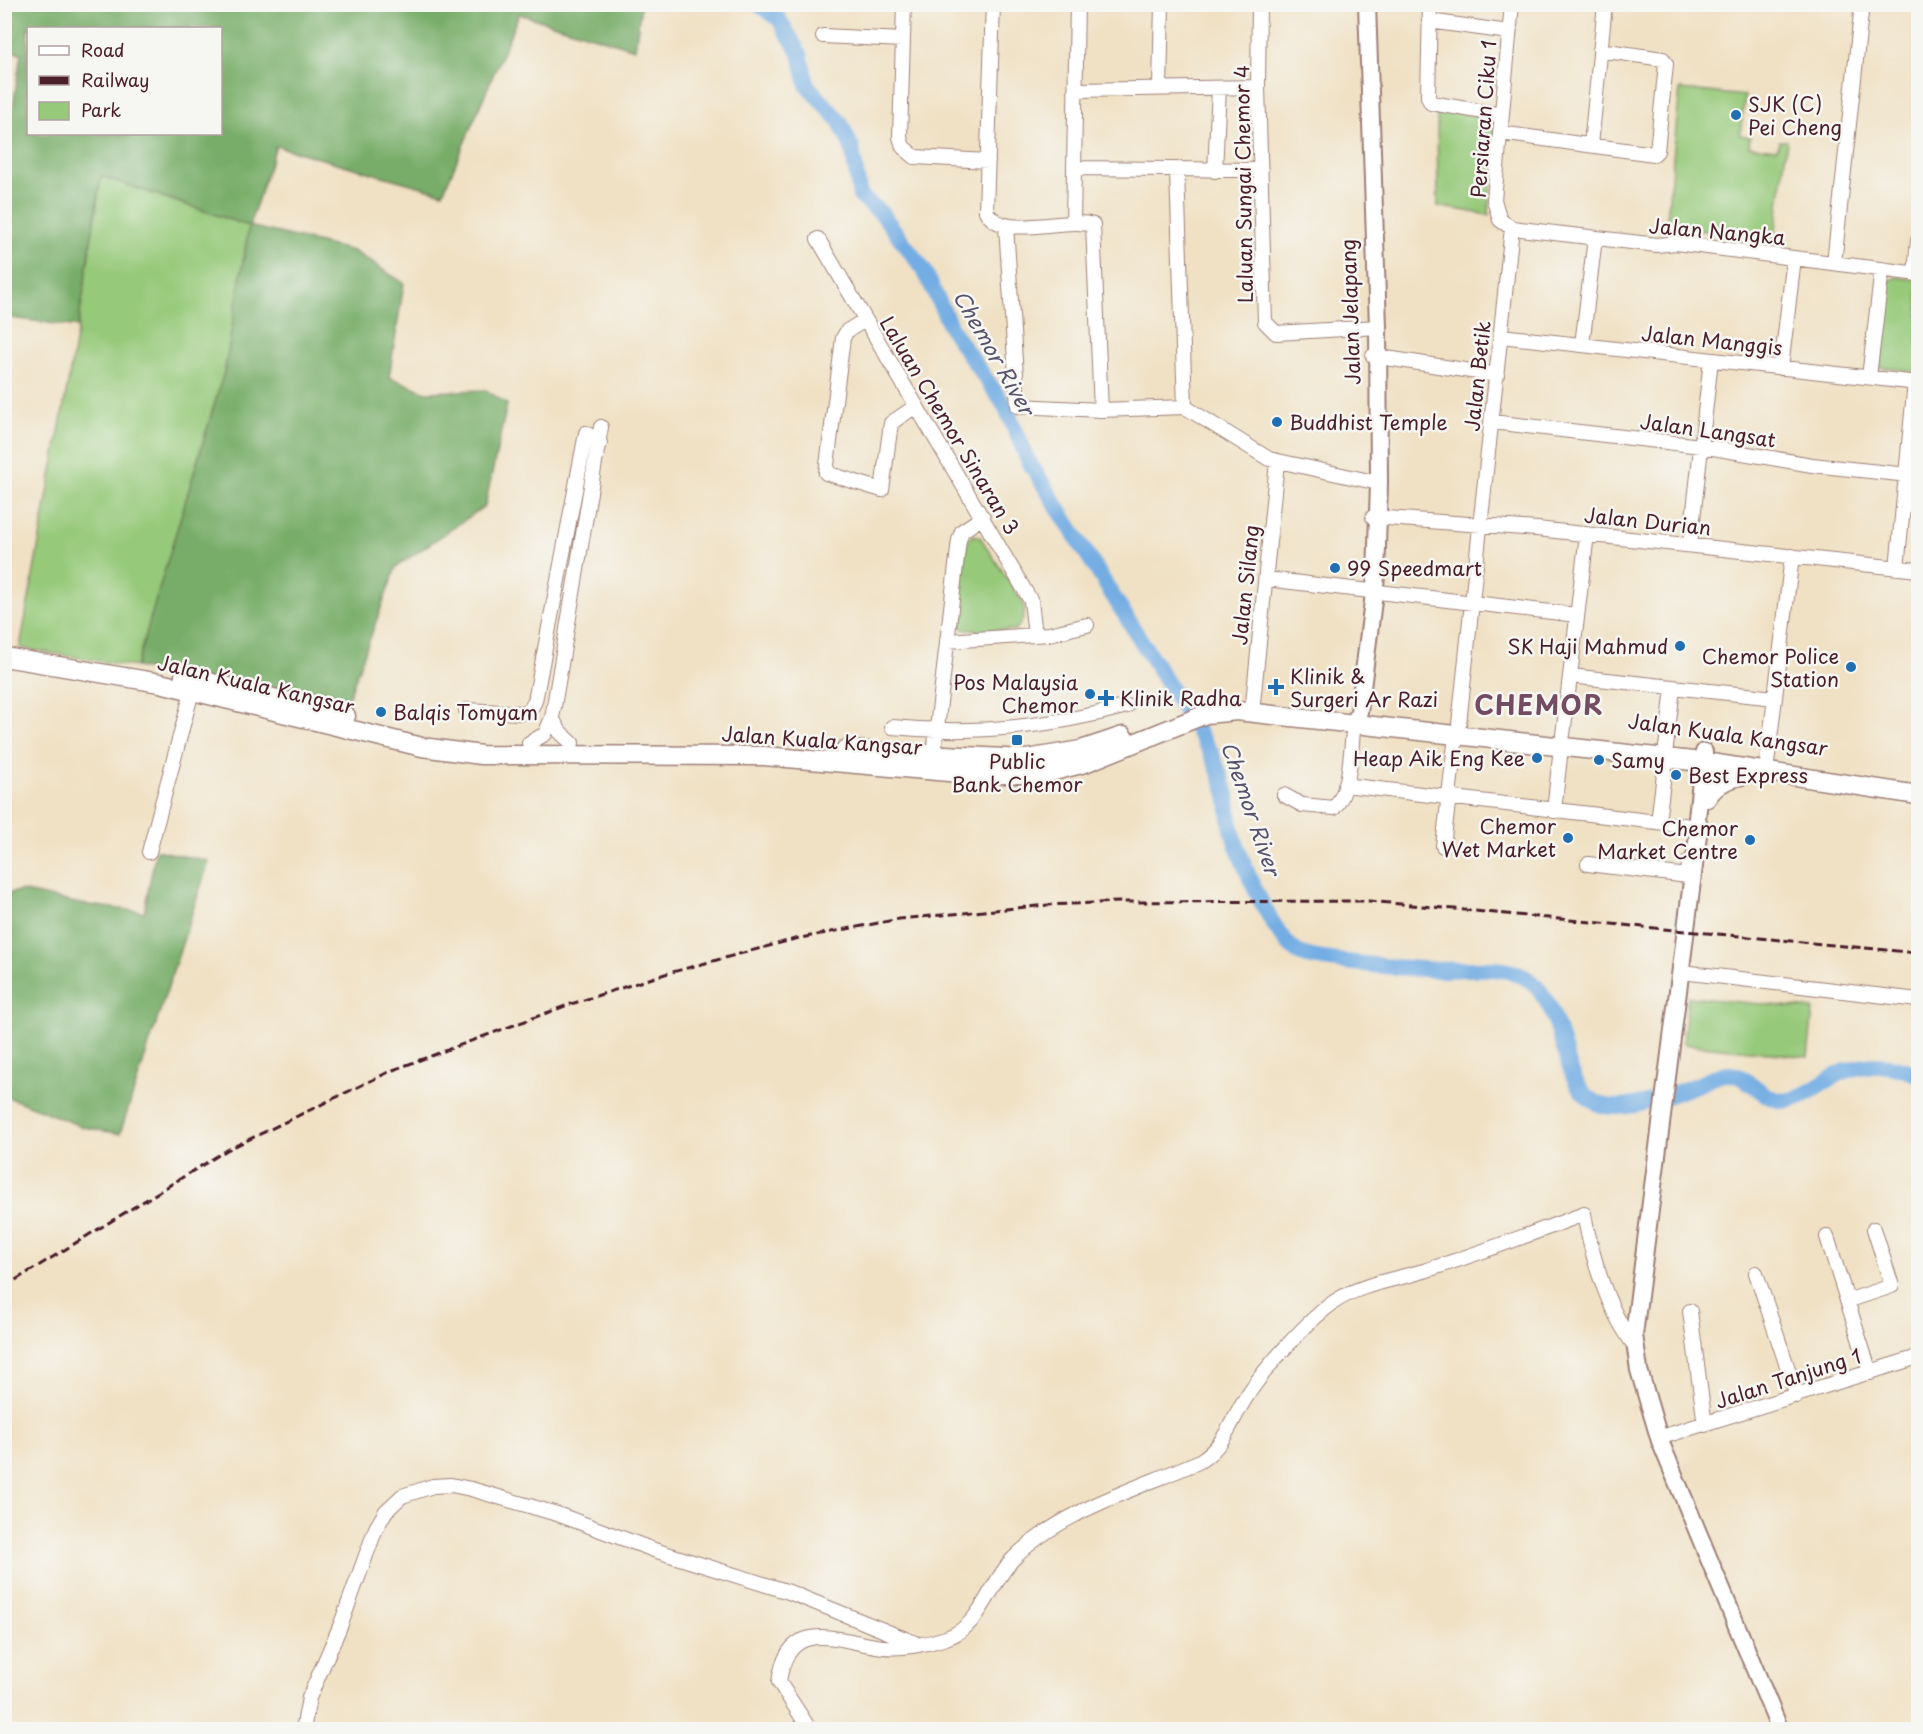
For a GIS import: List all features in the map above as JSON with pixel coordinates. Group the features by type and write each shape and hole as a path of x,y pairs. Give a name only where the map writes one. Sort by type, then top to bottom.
{"highway":[{"name":"Jalan Kuala Kangsar","path":"4,645 423,736 482,743 763,744 1005,758 1044,757 1100,744 1204,710 1253,707 1355,716 1707,758 1918,795"},
{"name":"Jalan Kuala Kangsar","path":"4,657 194,685 411,744 462,753 764,756 972,774 1029,774 1054,772 1085,763 1170,722"},
{"path":"892,766 922,762 934,754 950,764 1029,774"},
{"name":"Jalan Kuala Kangsar","path":"1764,768 1918,784"},
{"path":"1707,798 1712,789 1730,778 1764,768"}],"main road":[{"name":"Jalan Jelapang","path":"1355,716 1371,591 1376,517 1376,357 1362,4"},
{"name":"Jalan Jelapang","path":"1367,4 1375,327"},
{"name":"Jalan Jelapang","path":"1376,357 1374,482 1376,517"},
{"path":"1696,826 1704,818 1707,798 1707,758"},
{"path":"1707,758 1696,826 1682,972 1664,1117 1634,1320 1635,1346 1652,1417 1671,1468 1780,1730"},
{"path":"1655,1184 1644,1344 1651,1383 1668,1435 1754,1653 1768,1699"},
{"path":"1652,1417 1668,1435 1671,1468"}],"street":[{"path":"904,4 900,137 903,147 915,157 988,161"},
{"path":"993,4 986,211 990,220 1005,226 1073,223 1089,224 1095,230 1101,410"},
{"path":"1073,223 1077,4"},
{"path":"1160,88 1162,4"},
{"name":"Laluan Sungai Chemor 4","path":"1259,4 1258,87 1265,322 1276,333 1375,327"},
{"path":"1430,4 1428,97 1431,103 1502,115"},
{"name":"Persiaran Ciku 1","path":"1512,4 1494,200 1500,220 1512,228"},
{"path":"1591,145 1605,4"},
{"path":"1834,263 1862,4"},
{"path":"1429,21 1509,32"},
{"path":"823,36 903,40"},
{"path":"1500,133 1654,154 1657,151 1666,64 1663,59 1600,50"},
{"path":"1075,90 1258,87"},
{"path":"1215,171 1219,88"},
{"path":"1074,168 1177,171 1261,170"},
{"path":"1177,171 1185,407"},
{"path":"1005,226 1018,406 1101,410 1185,407 1277,462 1374,482"},
{"name":"Jalan Nangka","path":"1512,228 1658,245 1676,243 1917,273"},
{"name":"Jalan Betik","path":"1443,846 1473,602 1512,228"},
{"path":"1582,345 1595,238"},
{"name":"Laluan Chemor Sinaran 3","path":"818,239 1031,601 1035,635"},
{"path":"1917,273 1918,240"},
{"path":"1781,368 1794,258"},
{"path":"1869,377 1882,269"},
{"path":"865,320 847,331 843,338 826,473 882,490 891,423 915,406"},
{"name":"Jalan Manggis","path":"1501,336 1917,383"},
{"path":"1376,357 1497,375"},
{"path":"1689,545 1711,360"},
{"path":"1897,568 1912,475 1917,383"},
{"name":"Jalan Langsat","path":"1492,422 1701,446 1812,465 1912,475"},
{"path":"529,743 545,734 552,718 601,427"},
{"path":"466,710 521,713 530,711 535,701 543,663 586,433 600,443"},
{"name":"Jalan Silang","path":"1253,707 1277,462"},
{"path":"934,754 960,535 982,517"},
{"name":"Jalan Durian","path":"1376,517 1587,534 1918,570"},
{"path":"1554,811 1587,534"},
{"path":"1764,768 1792,556"},
{"path":"1266,579 1577,615"},
{"path":"947,641 1035,635 1087,625"},
{"path":"543,663 561,665"},
{"path":"1570,676 1775,698"},
{"path":"149,852 194,685"},
{"path":"1658,822 1673,688"},
{"path":"892,727 937,731 1065,721 1127,706"},
{"path":"1284,795 1302,806 1334,808 1342,800 1355,716"},
{"path":"552,718 560,732 572,743"},
{"path":"1345,785 1696,826 1688,876 1588,864"},
{"path":"1682,972 1918,1000"},
{"path":"810,1730 779,1682 785,1660 800,1642 818,1635 887,1647 947,1638 966,1628 975,1618 1002,1572 1013,1559 1041,1536 1113,1498 1200,1461 1213,1453 1225,1438 1254,1386 1281,1355 1334,1302 1363,1287 1452,1262 1584,1214 1607,1291 1624,1331 1635,1346"},
{"path":"1848,1301 1892,1286 1874,1229"},
{"path":"1827,1237 1870,1373"},
{"path":"1756,1273 1797,1396"},
{"path":"1690,1311 1705,1425"},
{"name":"Jalan Tanjung 1","path":"1668,1435 1918,1357"},
{"path":"303,1730 309,1698 341,1624 376,1528 386,1511 402,1496 433,1486 451,1485 471,1489 557,1514 654,1550 789,1592 917,1644"}],"green space":[{"path":"5,5 641,5 635,49 519,14 443,193 276,146 249,226 101,176 78,327 5,317 4,169 21,53 5,51"},
{"path":"1680,89 1745,96 1740,135 1750,137 1749,146 1777,149 1779,141 1787,141 1775,238 1666,227"},
{"path":"1437,109 1495,120 1489,215 1438,206"},
{"path":"101,176 249,226 225,369 136,667 20,648 78,327"},
{"path":"249,226 353,251 404,283 389,377 426,392 486,390 507,404 485,506 396,567 342,715 136,667 225,369"},
{"path":"1896,277 1918,280 1918,372 1879,367 1888,282"},
{"path":"974,535 980,537 1022,601 1024,617 1015,630 965,630 958,624 965,546 969,538"},
{"path":"156,850 209,861 120,1134 83,1127 5,1096 4,894 21,891 81,904 144,912"},
{"path":"1688,997 1813,1009 1808,1057 1683,1044"}],"waterway":[{"name":"Chemor River","path":"758,4 779,19 800,54 807,85 840,122 852,148 860,196 882,214 924,270 953,332 1005,406 1028,460 1210,751 1228,799 1231,825 1241,858 1268,915 1289,945 1299,953 1309,956 1346,962 1441,970 1498,969 1520,975 1529,980 1543,995 1553,1014 1574,1077 1583,1093 1598,1104 1618,1107 1648,1102 1723,1074 1743,1078 1765,1094 1781,1101 1798,1098 1841,1073 1867,1066 1885,1066 1918,1075"}],"railway":[{"path":"4,1287 227,1150 393,1070 568,1005 665,974 795,939 899,919 1048,905 1120,902 1369,901 1918,953"}],"place":[{"name":"SJK (C) Pei Cheng","path":"1736,115"},
{"name":"Buddhist Temple","path":"1277,422"},
{"name":"99 Speedmart","path":"1335,568"},
{"name":"SK Haji Mahmud","path":"1680,646"},
{"name":"Chemor Police Station","path":"1851,667"},
{"name":"Klinik & Surgeri Ar Razi","path":"1276,687"},
{"name":"Pos Malaysia Chemor","path":"1090,694"},
{"name":"Klinik Radha","path":"1106,698"},
{"name":"Balqis Tomyam","path":"381,712"},
{"name":"Public Bank Chemor","path":"1017,740"},
{"name":"Heap Aik Eng Kee","path":"1537,758"},
{"name":"Samy","path":"1599,760"},
{"name":"Best Express","path":"1676,775"},
{"name":"Chemor Wet Market","path":"1568,838"},
{"name":"Chemor Market Centre","path":"1750,840"}],"district":[{"name":"CHEMOR","path":"1539,704"}]}
